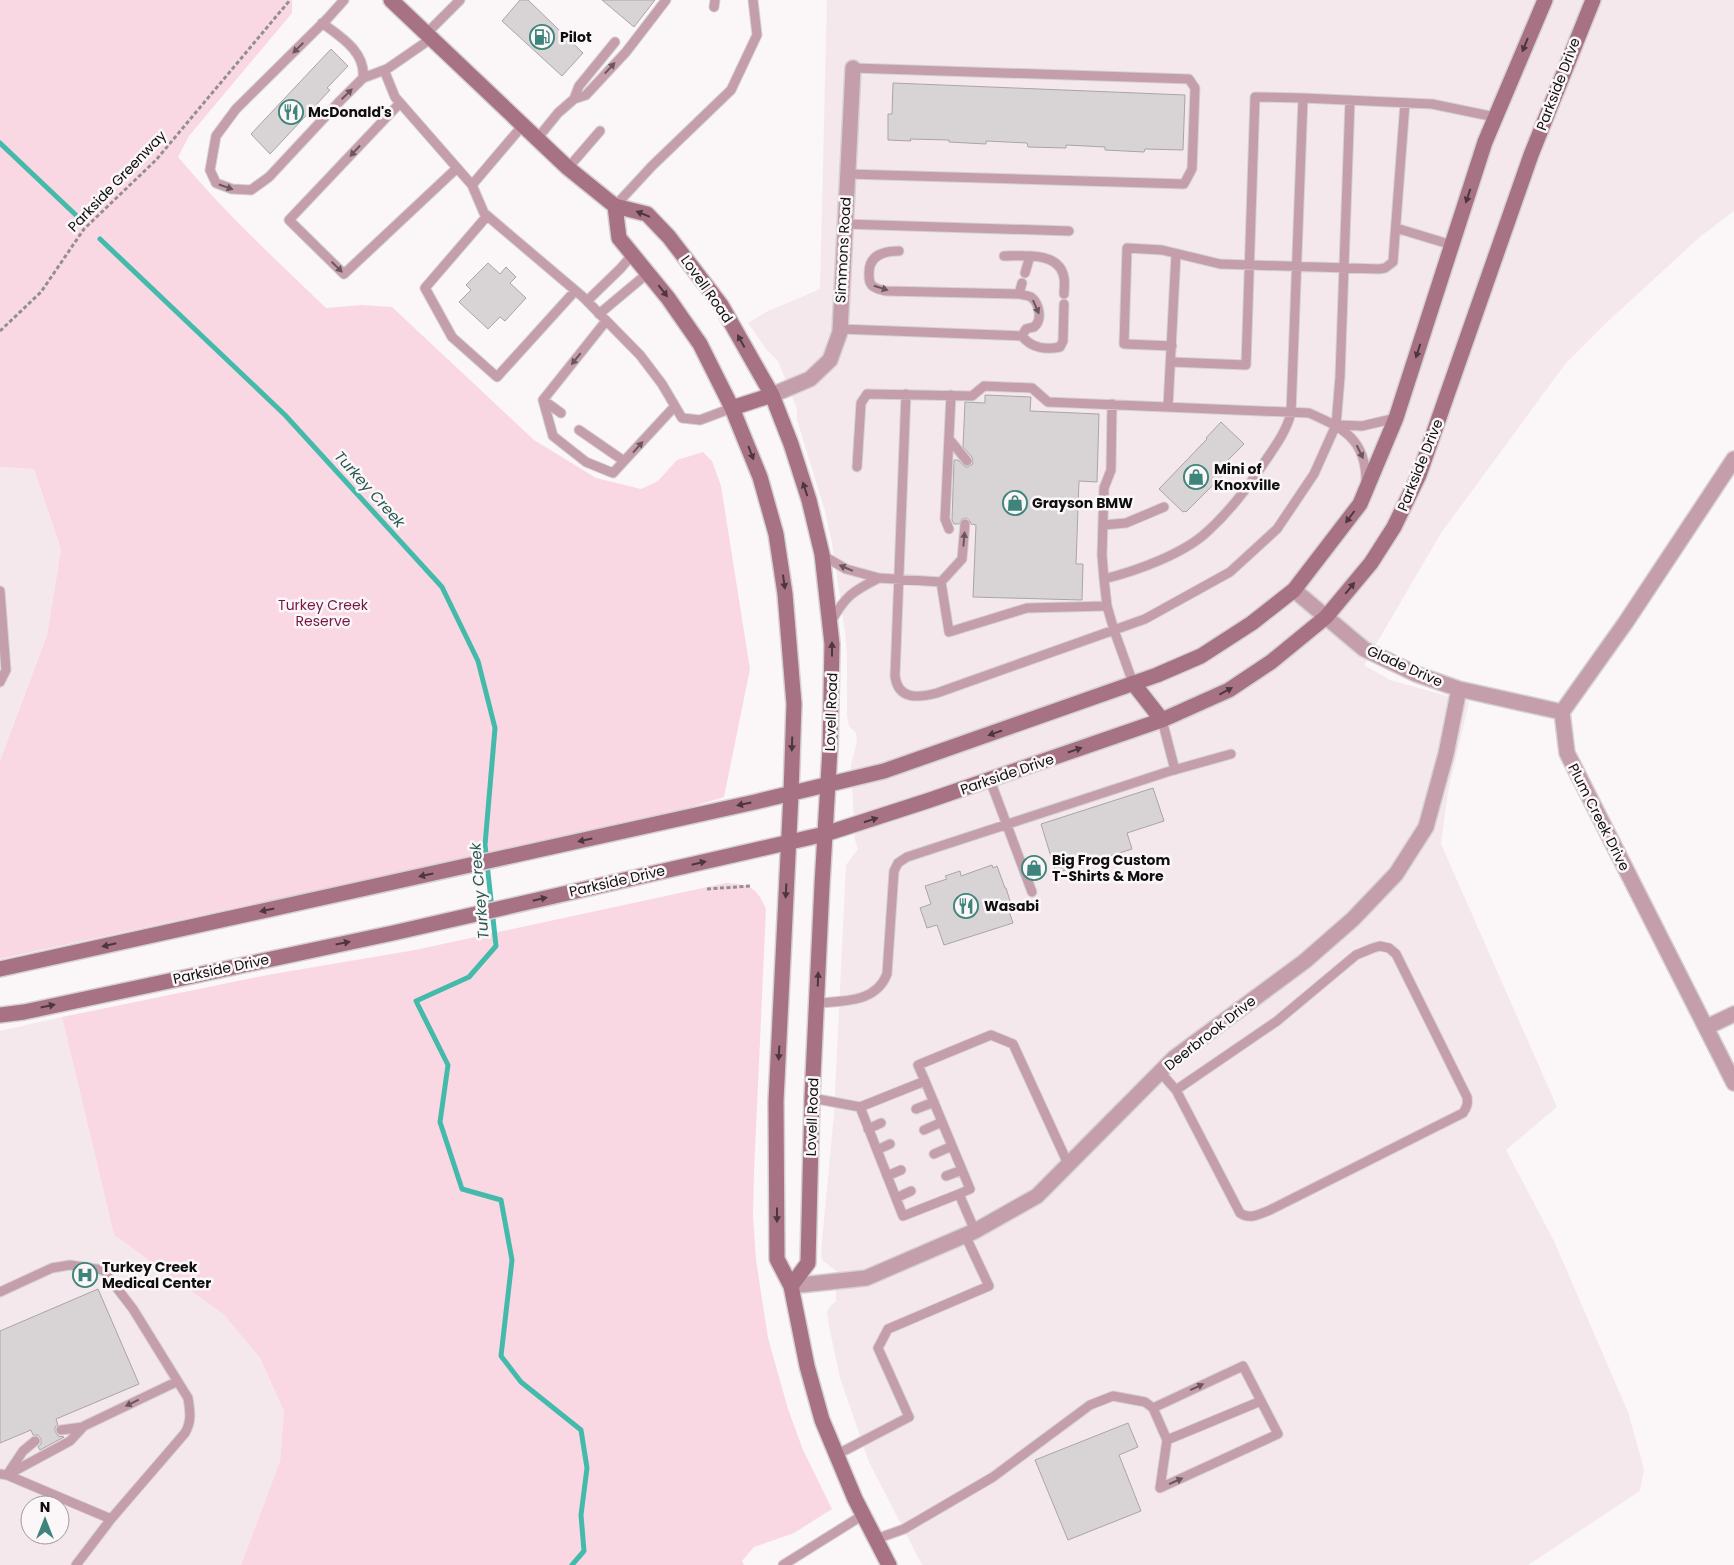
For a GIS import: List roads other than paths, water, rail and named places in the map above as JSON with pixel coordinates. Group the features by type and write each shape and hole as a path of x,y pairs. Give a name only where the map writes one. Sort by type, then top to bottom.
{"street":[{"name":"Lovell Road","path":"391,0 568,168 615,206 647,214 669,237 721,305 772,395 791,444 809,500 822,554 832,644 830,749 824,834 812,1098 808,1263 791,1286"},
{"path":"0,969 792,794 884,771 1157,675 1201,656 1252,623 1294,590 1360,504 1396,418 1485,142 1545,0"},
{"name":"Parkside Drive","path":"0,1015 34,1010 493,910 824,834 990,780 1162,720 1228,690 1271,662 1326,617 1370,563 1394,527 1419,475 1531,155 1592,0"},
{"name":"Simmons Road","path":"772,395 810,379 830,360 840,329 853,68"},
{"path":"615,206 619,238 668,298 700,344 732,408 760,477 771,512 780,556 786,594 794,704 792,794 776,1111 777,1259 791,1286 812,1384 822,1420 863,1515 890,1565"},
{"path":"732,408 772,395"},
{"path":"1562,712 1626,622 1734,459"},
{"name":"Glade Drive","path":"1294,590 1364,649 1416,674 1459,689 1562,712"},
{"path":"1133,683 1162,720"},
{"name":"Deerbrook Drive","path":"791,1286 866,1278 970,1233 1037,1196 1069,1166 1174,1058 1305,962 1353,919 1396,874 1426,827 1446,754 1459,689"},
{"name":"Plum Creek Drive","path":"1562,712 1567,753 1734,1083"},
{"path":"1707,1027 1734,1014"}],"lane":[{"path":"344,0 236,109 216,136 210,170 216,183 232,190 252,190 269,177 338,102 363,78 384,70 430,35 460,0"},
{"path":"537,139 558,113 574,99 586,94 626,52 666,0"},
{"path":"615,206 652,166 731,90 757,35 753,0"},
{"path":"322,24 352,46 364,68 363,78"},
{"path":"574,99 579,86 615,42"},
{"path":"847,174 1184,184 1192,169 1195,88 1189,79 853,68"},
{"path":"384,70 395,97 472,185 484,213 587,301 640,356 662,384 682,418 700,420 732,408"},
{"path":"1171,362 1246,365 1255,97 1432,104 1495,117"},
{"path":"1104,579 1151,564 1184,548 1207,533 1230,510 1249,485 1275,447 1288,423 1291,413 1303,98"},
{"path":"906,394 895,676 896,684 903,692 918,697 937,694 1145,619 1230,572 1277,529 1314,474 1336,424 1340,377 1350,100"},
{"path":"400,102 289,220 344,274 457,168"},
{"path":"1172,346 1124,344 1127,248 1162,250 1220,264 1379,269 1393,262 1395,257 1405,103"},
{"path":"472,185 522,125"},
{"path":"568,168 600,131"},
{"path":"487,216 425,288 452,337 497,377 575,291"},
{"path":"844,224 1069,231"},
{"path":"1396,228 1452,245"},
{"path":"900,251 881,254 872,260 869,280 873,287 886,291 1018,294 1030,297 1039,312 1039,320 1034,326 1026,329 1022,336"},
{"path":"587,301 633,254"},
{"path":"1168,407 1176,254"},
{"path":"1004,256 1048,258 1058,266 1064,276 1064,294"},
{"path":"1025,273 1030,256"},
{"path":"599,314 648,273"},
{"path":"1018,294 1022,283"},
{"path":"840,329 1022,336 1032,345 1053,348 1060,347 1063,341 1064,304"},
{"path":"543,400 606,321"},
{"path":"857,467 861,403 867,394 972,396 984,386 1032,388 1048,402 1308,414 1336,424 1362,426 1396,418"},
{"path":"949,529 946,520 952,395"},
{"path":"543,400 553,436 586,462 613,473 675,406"},
{"path":"543,400 561,413"},
{"path":"1112,404 1111,470 1104,488 1102,555 1107,606 1133,683"},
{"path":"1336,424 1348,433 1362,455 1367,488"},
{"path":"579,430 624,461"},
{"path":"950,440 967,461"},
{"path":"1103,525 1126,523 1164,507"},
{"path":"941,582 962,559 965,524"},
{"path":"822,554 846,569 879,578 941,582"},
{"path":"830,624 840,604 846,598 879,578"},
{"path":"941,582 949,632 1027,608 1107,606"},
{"path":"0,591 6,670 0,682"},
{"path":"1162,720 1175,770"},
{"path":"817,1003 855,999 873,993 883,984 887,974 894,871 898,863 907,858 1175,770 1231,754"},
{"path":"990,780 1032,892"},
{"path":"1160,1072 1176,1090 1240,1213 1248,1216 1255,1216 1270,1210 1463,1113 1468,1103 1396,954 1389,948 1380,946 1356,955 1277,1021 1176,1090"},
{"path":"860,1107 903,1216 970,1189 918,1065 991,1035 1014,1044 1069,1166"},
{"path":"812,1098 860,1107 925,1081"},
{"path":"916,1109 934,1102"},
{"path":"924,1130 942,1122"},
{"path":"868,1129 881,1123"},
{"path":"877,1150 890,1144"},
{"path":"934,1154 952,1146"},
{"path":"887,1176 901,1170"},
{"path":"946,1176 962,1170"},
{"path":"896,1198 911,1191"},
{"path":"836,1455 909,1417 878,1348 888,1329 989,1286 970,1233 959,1194"},
{"path":"0,1292 52,1268 70,1265 103,1270 133,1309 176,1382 188,1398 190,1425 185,1433 111,1519 76,1565"},
{"path":"876,1539 904,1528 993,1477 1090,1406 1113,1396 1145,1402 1153,1408 1167,1440 1160,1488 1278,1434 1243,1366 1153,1408"},
{"path":"61,1430 84,1426 176,1382"},
{"path":"1167,1440 1261,1401"},
{"path":"4,1474 70,1441 84,1426"},
{"path":"4,1474 24,1451 36,1441"},
{"path":"4,1474 111,1519"},
{"path":"783,1565 863,1515"}],"waterway":[{"name":"Turkey Creek","path":"0,143 79,218"},
{"name":"Turkey Creek","path":"100,239 285,415 442,587 478,661 495,728 485,845 496,946 469,977 416,1001 448,1065 440,1122 462,1189 501,1200 512,1260 501,1356 521,1382 581,1430 587,1468 581,1515 584,1551 572,1565"}],"place":[{"name":"Pilot","path":"542,37"},
{"name":"McDonald's","path":"291,112"},
{"name":"Mini of Knoxville","path":"1196,477"},
{"name":"Grayson BMW","path":"1015,503"},
{"name":"Big Frog Custom T-Shirts & More","path":"1034,868"},
{"name":"Wasabi","path":"966,906"},
{"name":"Turkey Creek Medical Center","path":"85,1275"}],"park label":[{"name":"Turkey Creek Reserve","path":"323,614"}]}
